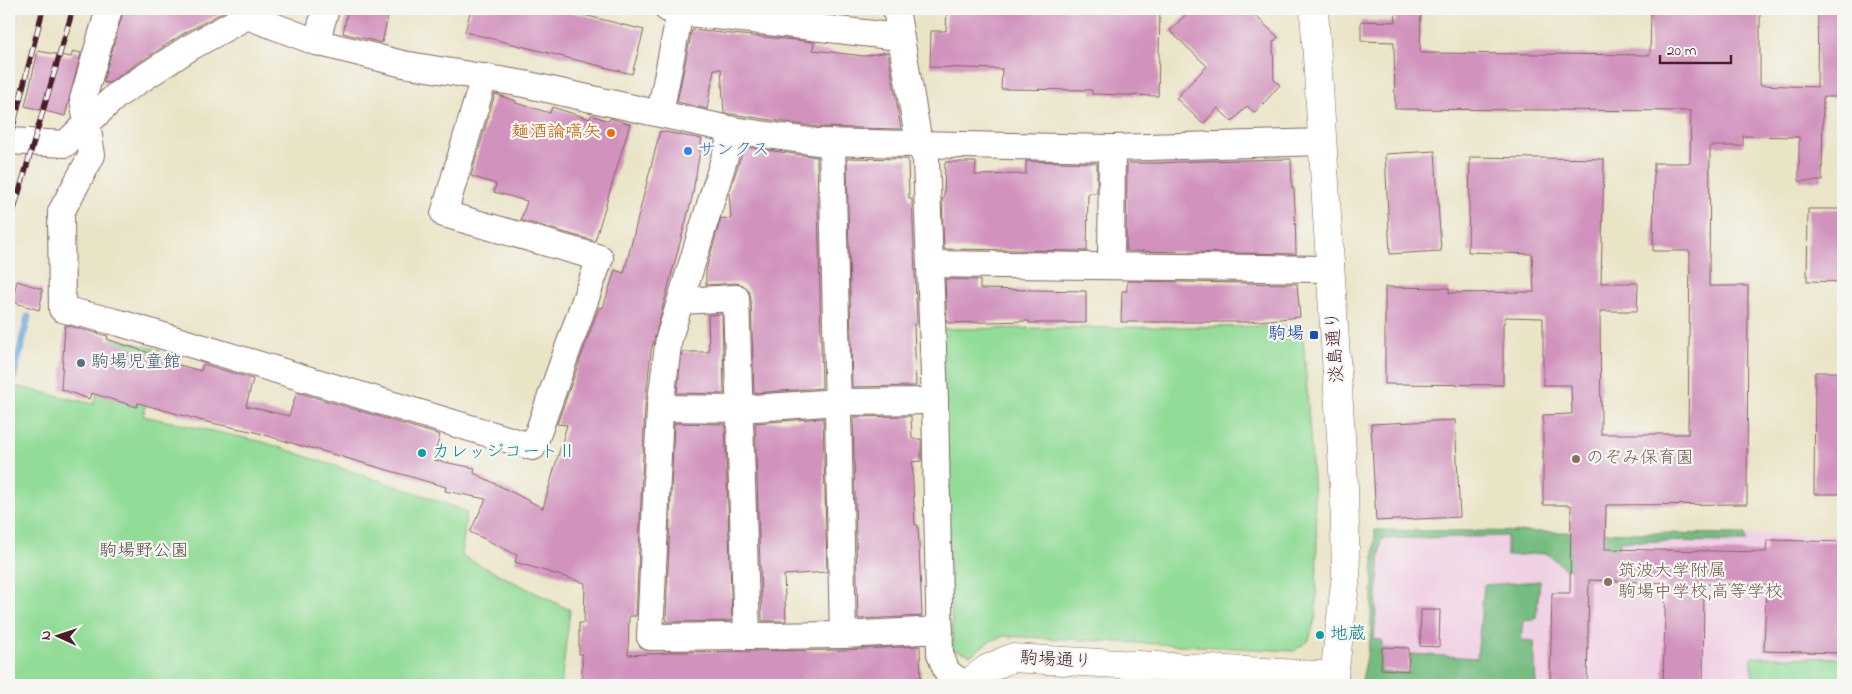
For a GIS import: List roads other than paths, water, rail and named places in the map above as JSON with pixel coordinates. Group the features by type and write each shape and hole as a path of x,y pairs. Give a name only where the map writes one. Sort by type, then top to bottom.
{"main road":[{"name":"淡島通り","path":"1314,9 1344,485 1346,575 1334,680"},
{"name":"駒場通り","path":"965,685 987,669 1011,658 1334,680"}],"street":[{"path":"109,9 83,99 92,155 62,212 62,309 120,323 533,447 600,258 444,214 484,77"},
{"path":"316,42 326,9"},
{"path":"896,9 899,37 919,144 926,159 935,401 940,654 947,672 965,685"},
{"path":"660,113 684,11 899,37"},
{"path":"9,141 66,144 117,95 244,12 316,42 403,64 524,84 733,130 832,143 1112,148 1322,142"},
{"path":"733,130 682,301 669,338 660,408 650,637 843,635 940,630"},
{"path":"832,143 843,635"},
{"path":"1111,266 1112,148"},
{"path":"930,264 1331,269"},
{"path":"682,301 736,298 747,636"},
{"path":"660,408 740,409 838,402 935,401"}],"waterway":[{"path":"9,396 28,317"}],"railway":[{"path":"9,142 43,9"},
{"path":"9,226 73,9"}],"place":[{"name":"麺酒論嚆矢","path":"611,133"},
{"name":"サンクス","path":"688,151"},
{"name":"駒場","path":"1314,335"},
{"name":"駒場児童館","path":"81,363"},
{"name":"カレッジコートⅡ","path":"422,453"},
{"name":"のぞみ保育園","path":"1576,459"},
{"name":"筑波大学附属 駒場中学校,高等学校","path":"1608,582"},
{"name":"地蔵","path":"1320,635"}],"park label":[{"name":"駒場野公園","path":"144,552"}]}
